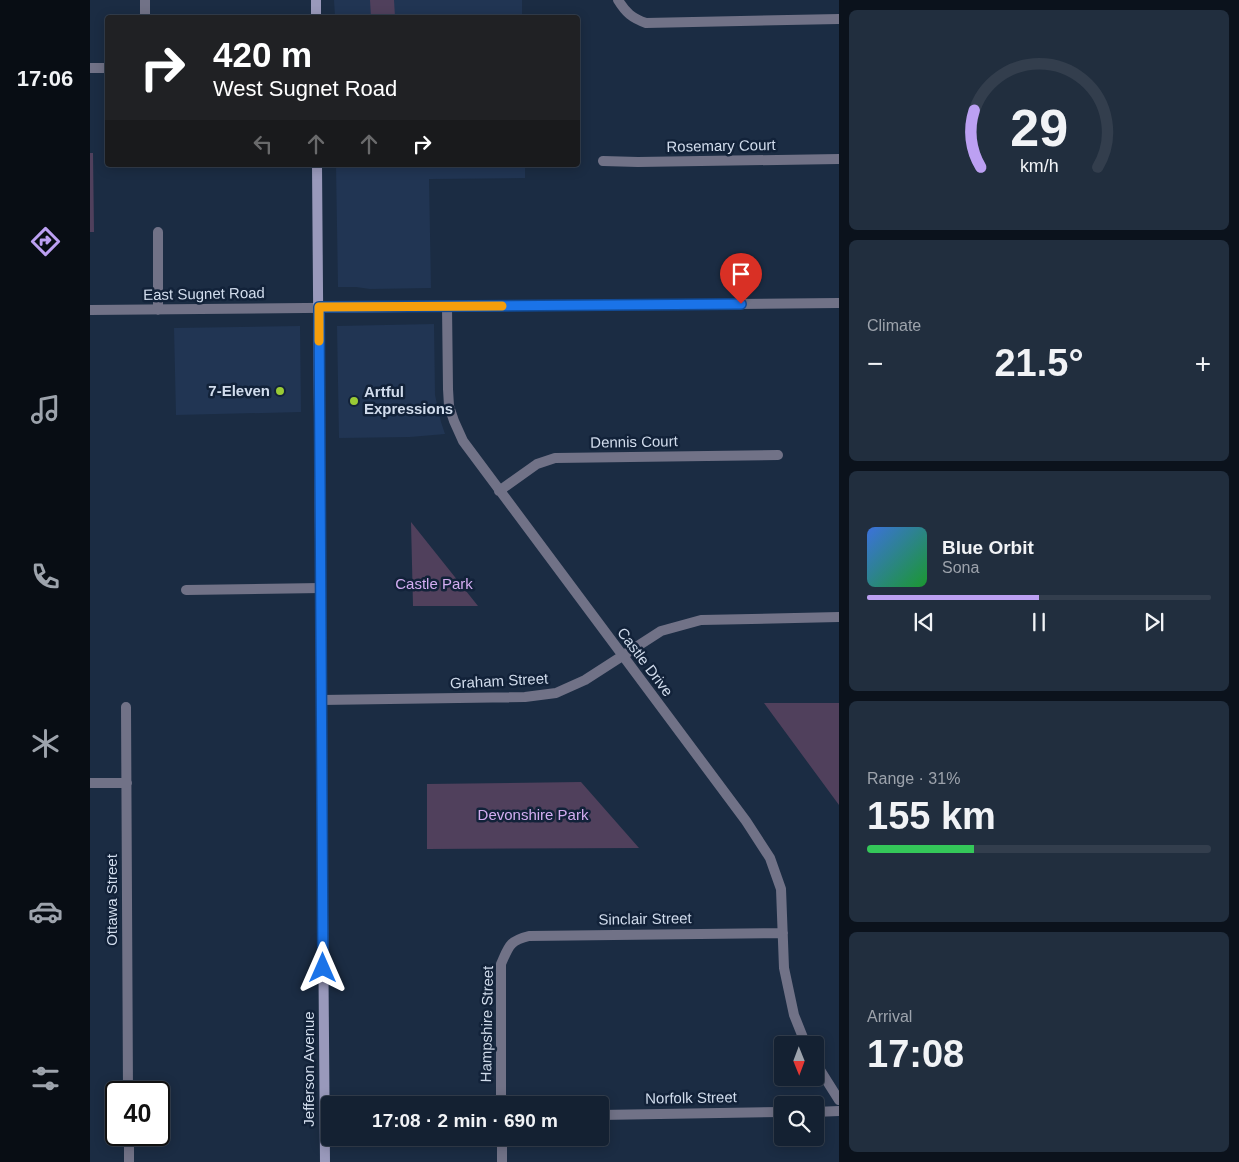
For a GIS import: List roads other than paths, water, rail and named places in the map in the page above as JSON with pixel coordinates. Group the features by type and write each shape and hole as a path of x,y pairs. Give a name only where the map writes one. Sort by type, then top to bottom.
{"street":[{"path":"144,15 145,0"},
{"path":"316,0 316,15"},
{"path":"618,0 634,18 646,23 839,19"},
{"path":"90,68 105,68"},
{"name":"Rosemary Court","path":"603,161 839,159"},
{"name":"Jefferson Avenue","path":"317,167 325,1162"},
{"path":"158,232 158,310"},
{"name":"East Sugnet Road","path":"90,310 839,303"},
{"name":"Castle Drive","path":"447,306 448,389 454,421 462,441 746,821 770,858 781,889 784,968 794,1015 802,1036"},
{"name":"Dennis Court","path":"499,491 537,464 555,458 778,455"},
{"path":"186,590 321,588"},
{"name":"Graham Street","path":"322,700 525,697 556,693 586,680 661,631 701,620 839,617"},
{"name":"Ottawa Street","path":"126,708 128,1081"},
{"path":"90,783 127,783"},
{"name":"Sinclair Street","path":"509,945 518,939 529,936 783,933"},
{"name":"Hampshire Street","path":"501,1096 501,964 509,945"},
{"path":"824,1076 839,1100"},
{"path":"824,1112 839,1111"},
{"name":"Norfolk Street","path":"609,1114 774,1112"},
{"path":"129,1146 129,1162"},
{"path":"502,1146 502,1162"}],"place":[{"name":"7-Eleven","path":"280,391"},
{"name":"Artful Expressions","path":"354,401"}],"park label":[{"name":"Castle Park","path":"434,584"},
{"name":"Devonshire Park","path":"533,815"}]}
